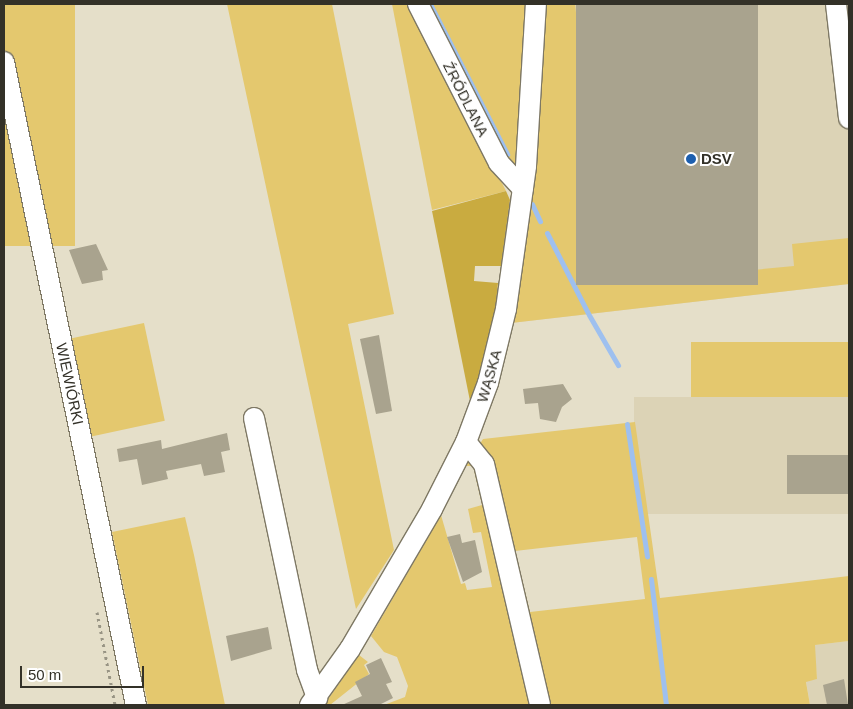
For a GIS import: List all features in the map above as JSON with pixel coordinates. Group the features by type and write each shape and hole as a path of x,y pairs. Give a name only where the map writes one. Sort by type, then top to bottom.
{"street":[{"name":"ŹRÓDLANA","path":"418,4 499,163 523,188"},
{"name":"WĄSKA","path":"314,702 381,599 466,442 500,336 523,188 536,4"},
{"path":"836,4 849,118"},
{"name":"WIEWIÓRKI","path":"4,62 136,705"},
{"path":"254,418 314,702"},
{"path":"466,442 484,464 540,705"}],"shaded area":[{"path":"4,4 75,4 75,246 4,246"},
{"path":"227,4 332,4 394,314 348,324 394,550 356,609"},
{"path":"392,4 413,4 506,191 432,210"},
{"path":"424,4 527,4 517,163 510,165"},
{"name":"DSV","path":"545,4 849,4 849,284 511,323"},
{"path":"545,4 575,4 608,284 794,266 792,244 849,238 849,284 511,323"},
{"path":"506,191 510,200 501,266 475,266 474,281 498,283 494,323 472,411 432,211"},
{"path":"144,323 165,421 91,436 71,339"},
{"path":"691,342 849,342 849,397 691,397"},
{"path":"634,397 849,397 849,514 634,514"},
{"path":"635,422 660,598 849,576 849,641 815,645 817,679 806,682 810,705 384,705 405,697 408,686 397,657 384,652 371,636 441,515 461,584 465,583 467,590 492,587 481,532 473,533 468,509 482,505 473,466 466,466 483,439","holes":["637,537 645,599 530,612 515,551"]},
{"path":"185,517 225,705 148,705 112,532"},
{"path":"849,641 849,705 810,705 806,681 817,679 814,645"},
{"path":"359,655 368,662 364,665 369,674 330,705 324,705"}],"building":[{"path":"576,4 758,4 758,285 576,285"},
{"path":"96,244 108,270 102,271 103,280 82,284 69,250"},
{"path":"379,335 392,411 376,414 360,339"},
{"path":"563,384 572,399 562,407 556,422 540,419 538,403 525,404 523,389"},
{"path":"227,433 230,450 221,452 225,472 204,476 201,464 166,471 168,479 142,485 137,459 119,462 117,449 161,440 162,449"},
{"path":"787,455 849,455 849,494 787,494"},
{"path":"460,534 462,543 475,540 482,572 463,582 447,537"},
{"path":"268,627 272,649 231,661 226,636"},
{"path":"381,658 392,682 386,684 393,698 379,705 342,705 362,696 355,682 370,674 366,665"},
{"path":"844,679 848,705 827,705 823,685"}],"waterway":[{"path":"430,4 507,154"},
{"path":"532,204 540,221"},
{"path":"547,233 588,313"},
{"path":"589,315 618,365"},
{"path":"627,424 647,556"},
{"path":"651,579 666,705"}],"place":[{"name":"DSV","path":"691,159"}]}
